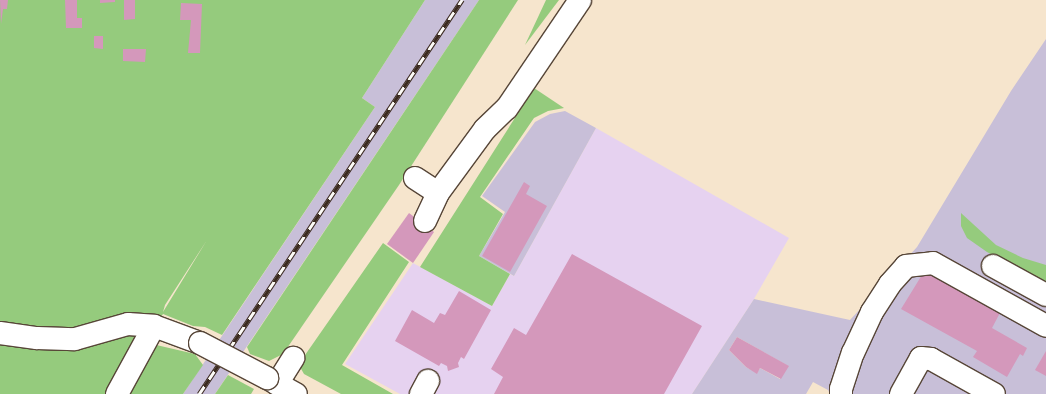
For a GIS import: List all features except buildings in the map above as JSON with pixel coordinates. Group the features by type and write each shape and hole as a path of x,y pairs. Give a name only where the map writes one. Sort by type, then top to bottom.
{"street":[{"path":"425,221 438,193 485,129 507,108 580,0"},
{"path":"415,178 438,193"},
{"path":"841,394 841,389 853,353 872,312 890,284 906,266 933,264 1046,326"},
{"path":"994,266 1046,294"},
{"path":"0,333 37,338 74,339 128,324 154,326 200,343 280,385 293,358"},
{"path":"117,394 154,326"},
{"path":"901,394 921,358 931,359 994,394"}],"shaded area":[{"path":"425,0 479,0 215,394 183,394 375,107 362,98"},
{"path":"1046,39 1046,394 830,394 828,390 813,382 806,394 692,394 754,299 850,320 917,247 1011,91","holes":["737,337 788,366 780,379 760,368 757,373 746,367 729,350"]},
{"path":"565,111 596,128 514,276 479,256 505,212 482,196 535,122 550,114"},
{"path":"596,128 789,238 754,299 692,394 400,394 345,364 413,263 492,306 510,274 514,276"}],"green space":[{"path":"0,0 425,0 362,98 375,107 222,335 205,327 193,326 163,314 110,394 0,394","holes":["207,240 163,312 165,305"]},
{"path":"479,0 518,0 399,185 283,354 269,361 250,354 247,347"},
{"path":"546,0 559,0 525,45"},
{"path":"534,88 564,108 548,111 534,118 480,197 503,214 479,256 510,274 492,306 420,267"},
{"path":"961,213 996,245 1023,258 1046,265 1046,284 987,252 967,238 961,226"},
{"path":"383,243 409,262 342,365 393,394 341,394 304,374 300,367 303,358"},
{"path":"152,344 195,354 203,365 183,394 125,394"},
{"path":"228,375 254,389 251,394 215,394"}],"railway":[{"path":"199,394 462,0"}]}
